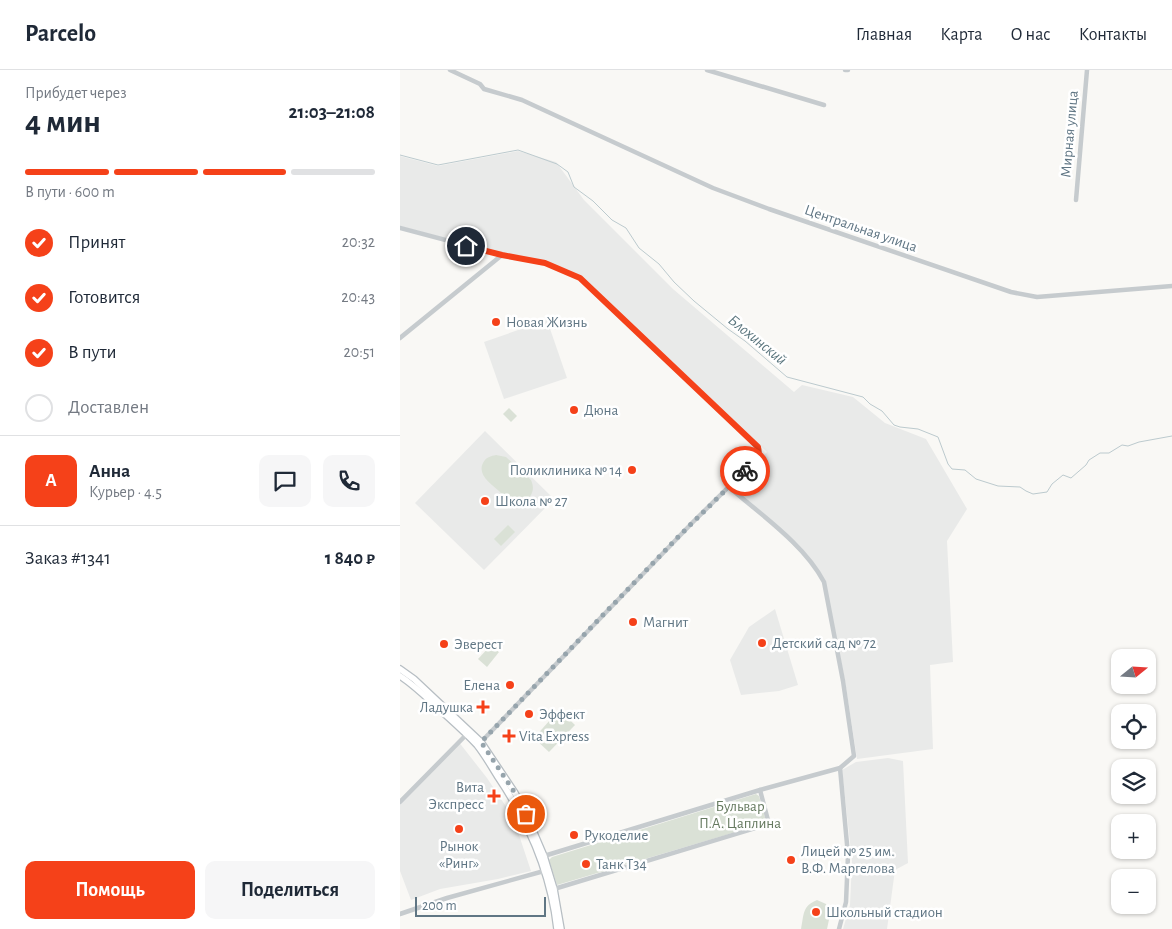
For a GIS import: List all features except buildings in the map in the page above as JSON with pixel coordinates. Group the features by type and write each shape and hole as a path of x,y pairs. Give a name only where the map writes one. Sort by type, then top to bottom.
{"main road":[{"path":"400,669 479,744 515,793 536,835 561,929"},
{"path":"400,676 413,681 466,734 479,744"},
{"path":"542,857 544,871 552,890 557,929"}],"street":[{"name":"Центральная улица","path":"450,70 480,84 484,89 522,100 713,188 788,216 1011,292 1037,297 1172,286"},
{"path":"707,70 824,105"},
{"name":"Мирная улица","path":"1076,200 1087,70"},
{"path":"400,228 502,255 545,263 580,278 758,447 760,454 479,744"},
{"path":"400,338 502,255"},
{"path":"542,857 760,790 840,768 854,756 843,680 824,582 818,570 800,548 729,487"},
{"path":"400,802 466,734"},
{"path":"839,929 846,902 848,855 840,768"},
{"path":"552,890 769,824 760,790"},
{"path":"400,914 447,898 544,871"}],"shaded area":[{"path":"518,151 556,162 584,200 673,289 794,392 802,385 853,397 885,423 926,439 967,509 947,541 953,662 930,665 933,749 857,759 845,681 830,605 818,569 733,488 767,452 581,276 545,261 501,253 400,226 400,156 438,166"},
{"path":"547,320 567,378 504,399 484,342"},
{"name":"Школа № 27","path":"485,431 554,499 484,570 415,503"},
{"name":"Детский сад № 72","path":"775,609 798,685 779,691 741,695 730,660 749,627"},
{"name":"Рынок «Ринг»","path":"458,741 487,778 513,817 531,871 440,889 411,900 400,871 400,804"},
{"path":"888,758 903,761 908,863 895,870 887,929 843,929 850,905 852,861 842,770 856,762"}],"green space":[{"path":"509,408 517,416 511,422 503,414"},
{"path":"496,455 506,457 531,480 532,493 524,502 515,504 506,499 483,475 482,467 484,461"},
{"path":"508,525 515,532 501,546 494,539"},
{"path":"491,645 499,652 487,667 478,659"},
{"path":"559,710 575,725 549,752 534,738"},
{"name":"Бульвар П.А. Цаплина","path":"756,794 759,796 766,821 763,824 557,885 549,860 552,857"},
{"name":"Школьный стадион","path":"817,900 826,904 830,915 827,929 801,929 806,908"}],"waterway":[{"name":"Блохинский","path":"400,155 438,165 518,150 557,164 568,172 574,187 593,201 612,220 626,228 639,248 659,264 694,301 787,377 863,397 882,411 894,425 918,429 938,437 948,464 952,469 965,470 976,479 998,486 1020,487 1033,494 1047,492 1052,484 1063,475 1071,478 1089,460 1100,453 1109,453 1122,445 1128,446 1172,436"}],"way so far":[{"path":"526,814 515,793 481,742 679,536 745,471"}],"place":[{"name":"Новая Жизнь","path":"496,322"},
{"name":"Дюна","path":"574,410"},
{"name":"Поликлиника № 14","path":"632,470"},
{"name":"Школа № 27","path":"485,501"},
{"name":"Магнит","path":"633,622"},
{"name":"Детский сад № 72","path":"762,643"},
{"name":"Эверест","path":"444,644"},
{"name":"Елена","path":"510,685"},
{"name":"Ладушка","path":"483,707"},
{"name":"Эффект","path":"529,714"},
{"name":"Vita Express","path":"509,736"},
{"name":"Вита Экспресс","path":"494,796"},
{"name":"Рынок «Ринг»","path":"459,829"},
{"name":"Рукоделие","path":"574,835"},
{"name":"Лицей № 25 им. В.Ф. Маргелова","path":"791,860"},
{"name":"Танк T34","path":"586,864"},
{"name":"Школьный стадион","path":"816,912"}],"route":[{"path":"466,246 545,263 580,278 758,447 760,454 758,458 745,471"}]}
